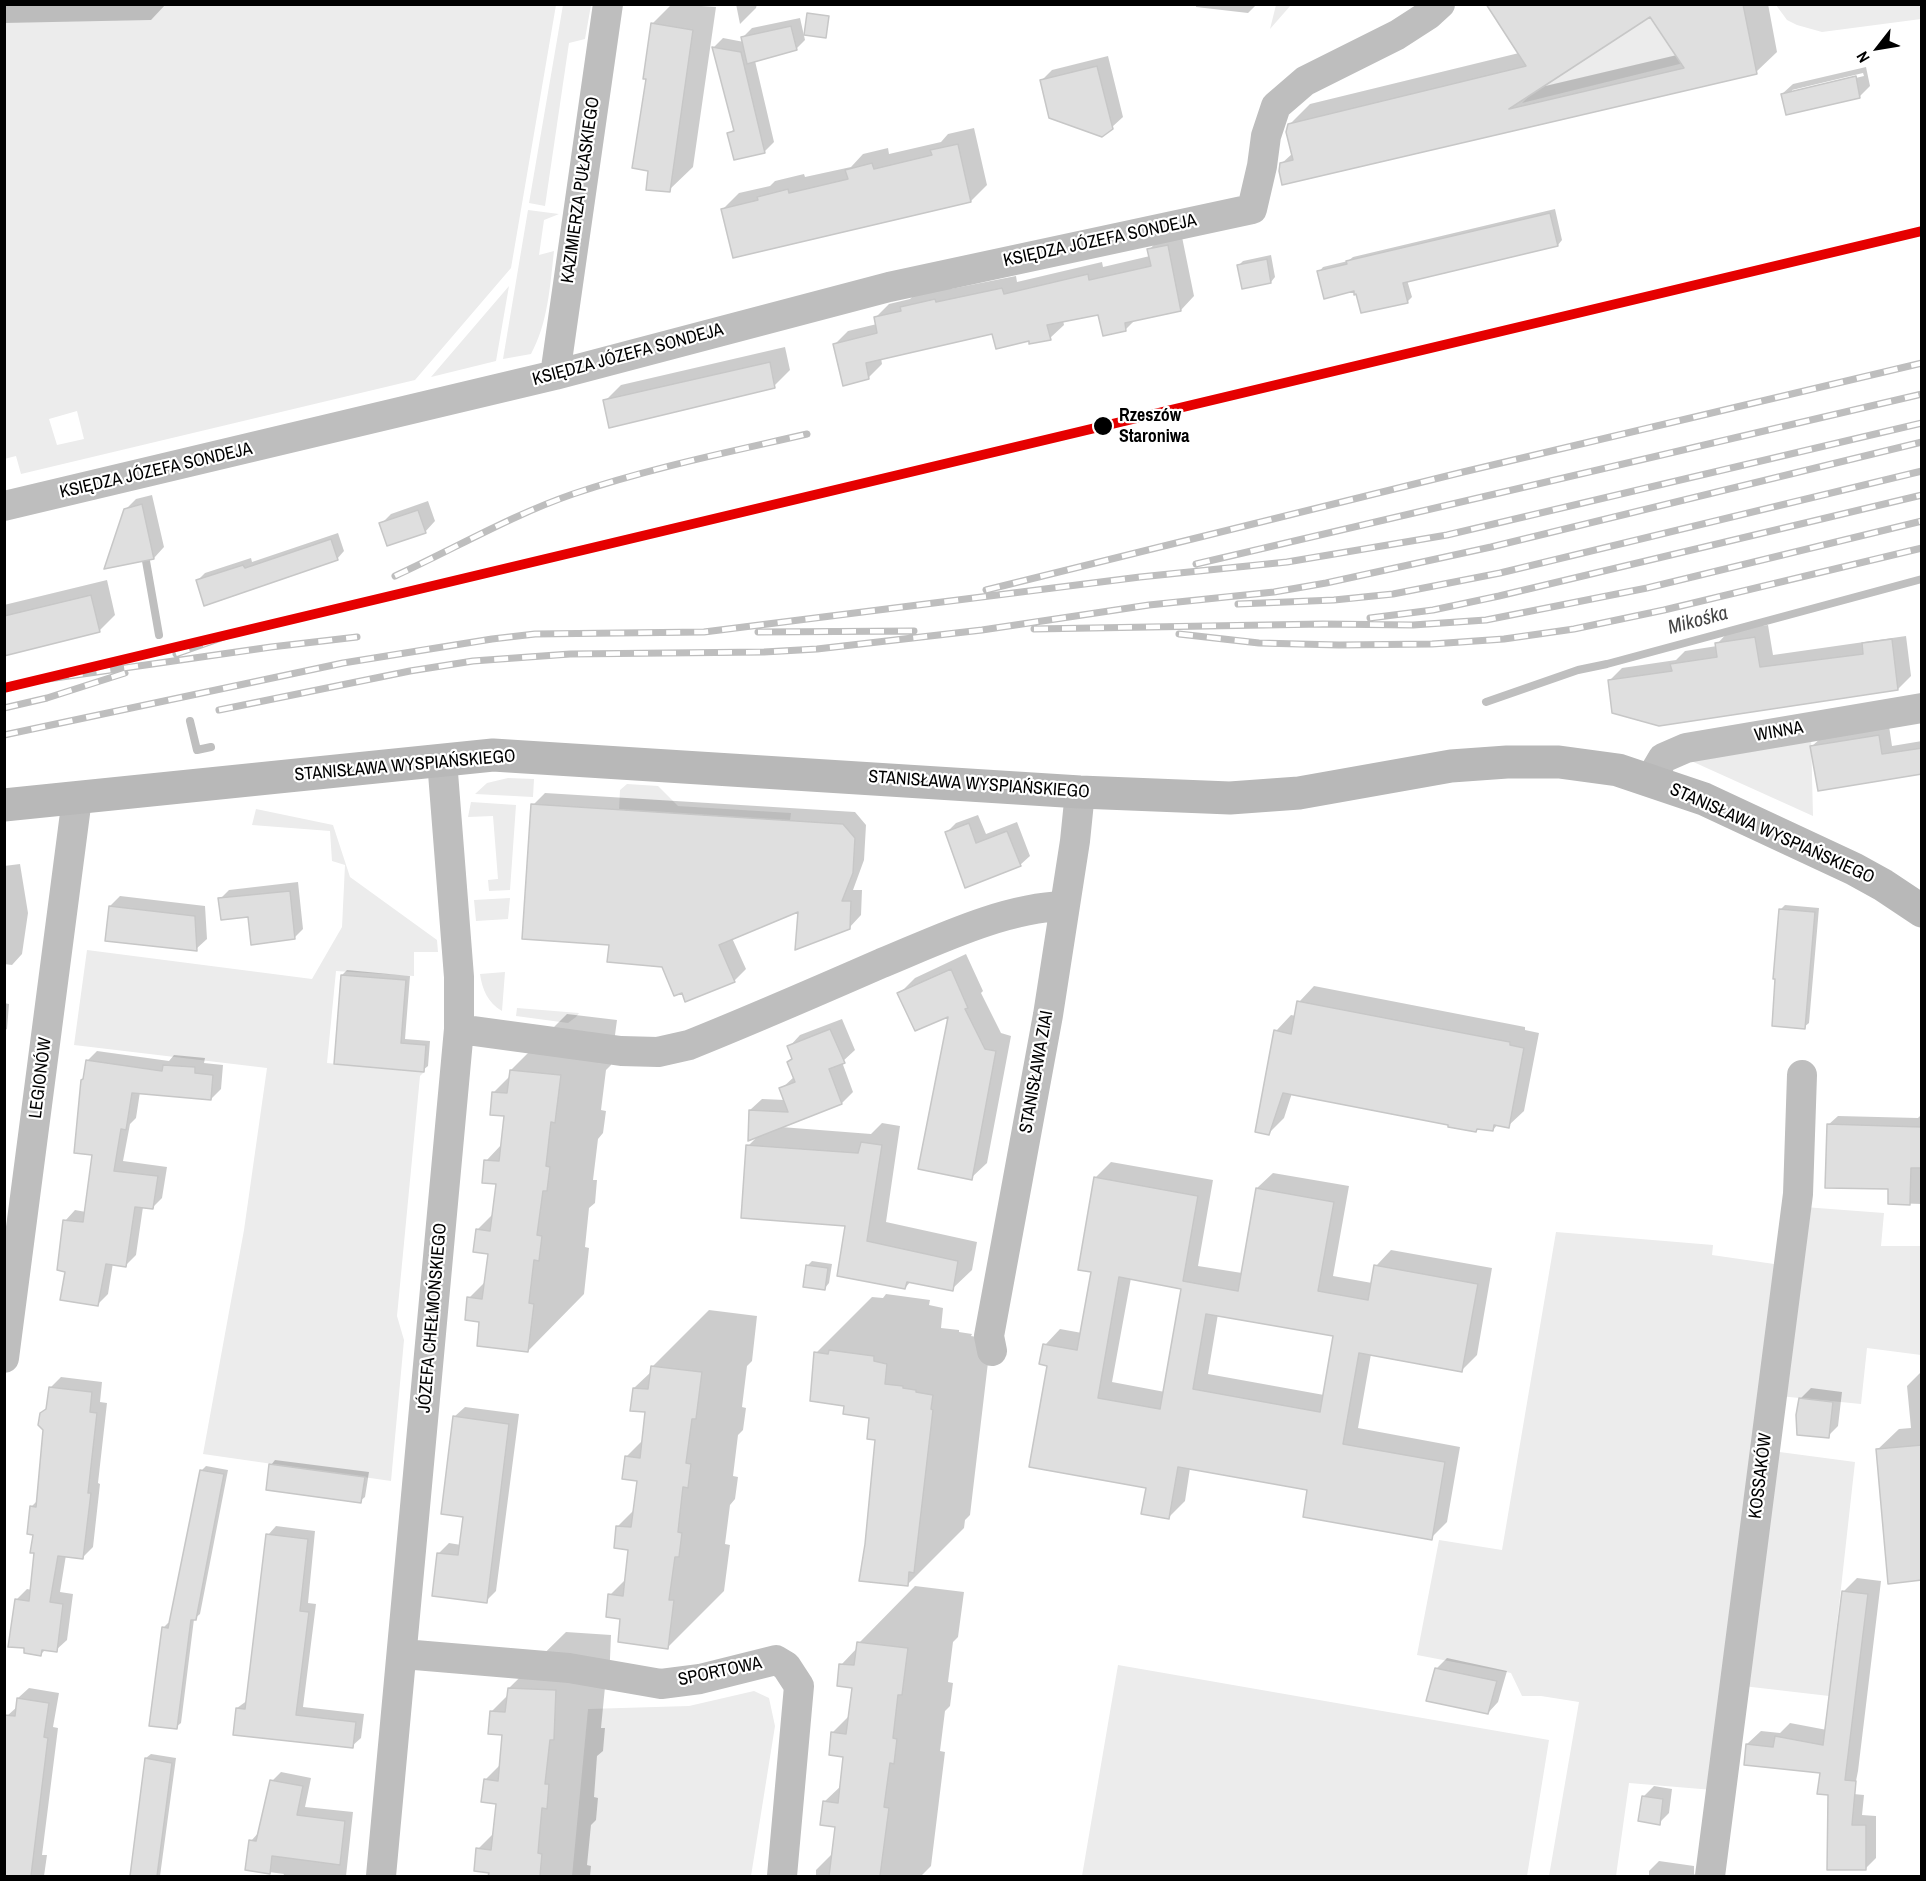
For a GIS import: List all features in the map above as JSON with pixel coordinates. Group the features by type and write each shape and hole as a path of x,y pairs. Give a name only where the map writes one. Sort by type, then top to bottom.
{"street":[{"name":"KAZIMIERZA PUŁASKIEGO","path":"555,375 608,4"},
{"name":"KSIĘDZA JÓZEFA SONDEJA","path":"4,506 555,375 890,286 1252,209 1266,136 1276,106 1305,81 1397,35 1428,15 1440,4"},
{"name":"WINNA","path":"1650,780 1663,758 1686,748 1922,708"},
{"name":"STANISŁAWA WYSPIAŃSKIEGO","path":"4,805 493,755 1080,792 1230,798 1299,793 1450,766 1507,762 1559,762 1618,770 1704,799 1883,885 1922,911"},
{"name":"JÓZEFA CHEŁMOŃSKIEGO","path":"381,1876 459,1029 459,977 442,760"},
{"name":"STANISŁAWA ZIAI","path":"992,1352 989,1336 1048,1015 1080,792"},
{"name":"LEGIONÓW","path":"4,1358 77,798"},
{"path":"459,1029 621,1052 658,1052 690,1045 985,922 1044,906 1064,906"},
{"name":"KOSSAKÓW","path":"1710,1876 1798,1194 1802,1075"},
{"name":"SPORTOWA","path":"403,1654 569,1668 661,1684 700,1679 776,1660 786,1666 799,1686 782,1876"}],"shaded area":[{"path":"5,4 556,5 511,268 415,380 21,474 16,456 4,459","holes":["77,411 84,439 57,445 49,419"]},
{"path":"563,5 591,5 585,39 569,43 545,206 529,203"},
{"path":"1276,5 1291,5 1270,29"},
{"path":"1776,5 1921,5 1921,19 1822,32 1787,20"},
{"path":"1651,17 1712,56 1522,103 1535,90"},
{"path":"528,210 559,214 544,220 539,255 554,251 547,304 541,330 531,354 503,359"},
{"path":"509,286 496,361 431,377"},
{"path":"1811,735 1813,816 1689,760"},
{"path":"508,778 534,779 533,797 475,794 487,783"},
{"path":"627,784 658,786 678,806 791,813 790,821 619,810 620,790"},
{"path":"471,802 516,805 510,890 489,891 488,880 498,879 493,816 468,817"},
{"path":"256,809 333,825 350,877 437,940 438,952 414,952 414,976 336,971 327,1063 424,1072 420,1076 397,1316 404,1340 391,1481 203,1454 244,1230 267,1068 74,1045 87,950 312,979 342,927 345,865 332,861 330,831 252,825"},
{"path":"510,898 508,919 476,921 474,900"},
{"path":"505,972 502,1011 487,995 480,974"},
{"path":"517,1008 579,1013 568,1023 516,1016"},
{"path":"1804,1207 1884,1213 1881,1246 1921,1246 1921,1355 1867,1348 1861,1404 1779,1396"},
{"path":"1556,1232 1713,1245 1712,1255 1781,1265 1713,1790 1629,1783 1616,1876 1549,1876 1579,1702 1541,1696 1522,1696 1511,1673 1417,1655 1439,1540 1502,1550"},
{"path":"1772,1451 1855,1462 1829,1696 1743,1686"},
{"path":"1118,1665 1549,1740 1527,1876 1082,1876"},
{"path":"754,1691 769,1698 775,1726 751,1876 572,1876 588,1709 689,1706"}],"building":[{"path":"1486,4 1743,4 1757,74 1282,185 1280,163 1293,160 1286,132 1288,124 1526,66","holes":["1650,17 1684,68 1509,109"]},
{"path":"807,13 829,16 826,38 804,35"},
{"path":"651,23 693,30 670,192 646,190 648,171 632,168 646,79 643,79"},
{"path":"791,26 797,50 747,64 741,37"},
{"path":"712,47 741,52 765,153 734,160 727,133 734,131"},
{"path":"1097,66 1113,129 1102,137 1049,118 1040,80"},
{"path":"1856,76 1860,98 1786,115 1781,94"},
{"path":"958,144 971,202 733,258 721,209 758,200 757,197 788,189 789,193 848,179 845,170 872,163 874,169 932,155 930,150"},
{"path":"1550,213 1558,246 1403,283 1408,303 1361,313 1354,291 1324,299 1317,271 1347,264 1346,261"},
{"path":"1168,245 1181,311 1125,323 1126,331 1103,336 1098,315 1047,325 1051,340 1029,344 1029,341 996,349 992,334 866,363 869,379 843,386 833,344 877,333 874,317 901,311 900,307 935,299 936,302 1002,288 1004,294 1088,274 1089,280 1151,266 1147,249"},
{"path":"1267,259 1271,283 1242,289 1237,265"},
{"path":"770,362 775,388 609,428 603,400"},
{"path":"142,504 154,559 104,569 124,509"},
{"path":"418,510 426,533 387,546 379,523"},
{"path":"331,539 338,560 204,606 196,580 243,565 245,568"},
{"path":"91,595 100,632 4,656 4,616"},
{"path":"1755,637 1760,667 1863,654 1862,643 1892,639 1898,690 1659,726 1612,713 1608,680 1672,671 1670,664 1717,657 1715,643"},
{"path":"1879,735 1882,754 1922,748 1922,774 1818,791 1810,746"},
{"path":"531,804 843,824 855,838 853,873 842,901 851,901 850,929 795,950 798,912 719,945 735,982 685,1002 682,993 674,996 662,967 607,962 609,945 522,939"},
{"path":"969,823 976,843 1007,831 1021,866 965,888 945,832"},
{"path":"290,891 295,939 251,945 248,917 221,920 218,898"},
{"path":"109,906 195,916 197,951 105,941"},
{"path":"1779,909 1815,912 1805,1029 1772,1026 1775,979 1773,979"},
{"path":"951,969 968,1008 965,1009 985,1049 996,1051 972,1180 918,1169 948,1017 915,1031 897,993"},
{"path":"341,975 406,980 401,1043 426,1045 424,1072 334,1064"},
{"path":"1297,1001 1510,1042 1510,1045 1524,1048 1509,1128 1494,1125 1493,1131 1477,1129 1476,1132 1283,1093 1269,1135 1255,1132 1274,1030 1291,1034"},
{"path":"830,1029 845,1063 829,1069 842,1104 748,1141 749,1110 788,1112 779,1088 795,1082 787,1062 792,1059 787,1046"},
{"path":"86,1060 162,1071 163,1065 195,1067 195,1073 213,1075 211,1100 132,1093 126,1130 121,1129 114,1171 158,1176 153,1209 135,1207 126,1267 106,1264 98,1306 60,1300 65,1272 57,1270 63,1220 83,1222 92,1155 74,1153 81,1080"},
{"path":"510,1070 561,1075 555,1123 551,1122 546,1166 550,1167 547,1191 543,1191 537,1235 542,1236 539,1261 534,1260 529,1303 534,1304 528,1352 477,1346 479,1322 465,1320 467,1297 482,1299 488,1254 473,1252 476,1229 490,1231 496,1184 482,1183 484,1160 499,1161 504,1116 490,1115 492,1092 507,1093"},
{"path":"1827,1124 1922,1127 1922,1168 1911,1168 1910,1205 1888,1204 1888,1189 1825,1188"},
{"path":"861,1142 882,1145 867,1241 958,1261 953,1291 907,1282 905,1289 837,1276 845,1226 741,1218 746,1145 858,1153"},
{"path":"1094,1177 1198,1196 1183,1281 1238,1291 1256,1188 1334,1202 1318,1291 1368,1300 1374,1265 1478,1284 1462,1372 1359,1353 1343,1444 1445,1462 1432,1540 1303,1517 1307,1490 1178,1467 1169,1519 1141,1514 1146,1488 1029,1467 1047,1366 1039,1364 1043,1344 1077,1350 1091,1272 1078,1270","holes":["1119,1277 1181,1289 1160,1409 1098,1398","1206,1314 1333,1336 1320,1412 1193,1389"]},
{"path":"806,1265 828,1268 825,1290 803,1287"},
{"path":"829,1350 874,1356 874,1361 887,1364 885,1384 903,1386 903,1388 916,1390 916,1392 933,1395 914,1573 909,1572 908,1586 859,1581 875,1440 867,1439 869,1418 843,1414 844,1406 810,1401 814,1352 828,1354"},
{"path":"651,1366 702,1372 696,1419 692,1419 686,1463 691,1464 688,1488 683,1487 678,1532 682,1533 679,1557 675,1557 669,1600 674,1600 668,1649 618,1642 620,1619 606,1617 608,1594 623,1596 628,1550 614,1548 616,1526 631,1527 637,1481 622,1479 625,1456 640,1458 645,1412 630,1411 633,1388 648,1389"},
{"path":"49,1387 92,1392 90,1412 97,1413 83,1559 58,1556 50,1602 63,1604 57,1652 42,1650 41,1656 24,1653 24,1648 8,1647 15,1599 29,1601 34,1553 30,1553 33,1535 27,1534 30,1506 36,1507 43,1430 38,1425 40,1413 46,1409"},
{"path":"1799,1398 1833,1402 1829,1438 1797,1435 1796,1415"},
{"path":"453,1416 509,1424 487,1603 432,1596 437,1553 458,1555 463,1517 441,1514"},
{"path":"1922,1445 1922,1580 1888,1584 1876,1449"},
{"path":"269,1464 365,1477 361,1503 266,1490"},
{"path":"200,1470 224,1474 196,1620 191,1620 177,1729 149,1726 162,1627 168,1628"},
{"path":"266,1534 308,1539 300,1611 309,1612 296,1715 356,1722 353,1748 233,1735 236,1708 245,1709"},
{"path":"1842,1591 1868,1594 1845,1780 1856,1781 1852,1825 1866,1825 1866,1870 1827,1870 1828,1795 1817,1794 1820,1773 1744,1765 1746,1744 1773,1747 1775,1736 1823,1745"},
{"path":"857,1642 908,1648 902,1695 898,1695 893,1738 897,1739 894,1764 890,1763 884,1807 889,1808 880,1876 829,1876 835,1827 820,1825 823,1801 838,1803 843,1757 829,1755 831,1732 846,1734 852,1688 837,1686 839,1664 854,1665"},
{"path":"1435,1668 1497,1681 1488,1714 1426,1701"},
{"path":"508,1688 556,1690 554,1740 550,1740 545,1784 549,1784 547,1809 542,1808 538,1853 542,1854 540,1876 488,1876 489,1873 474,1871 476,1848 491,1850 496,1804 481,1802 484,1779 498,1781 502,1735 488,1734 490,1711 505,1712"},
{"path":"17,1698 49,1703 44,1737 48,1738 31,1876 4,1876 4,1715 15,1716"},
{"path":"145,1758 172,1763 157,1876 130,1876"},
{"path":"270,1780 303,1786 297,1815 345,1821 340,1865 272,1856 270,1874 245,1870 249,1840 256,1841"},
{"path":"1642,1796 1663,1799 1660,1825 1638,1821"}],"waterway":[{"name":"Mikośka","path":"146,561 159,635"},
{"name":"Mikośka","path":"1486,702 1578,670 1922,579"},
{"name":"Mikośka","path":"190,721 197,750 211,747"}],"railway":[{"path":"986,590 1463,472 1922,363"},
{"path":"1196,564 1922,394"},
{"path":"4,735 343,663 492,639 535,634 704,632 1140,577 1287,562 1447,535 1922,423"},
{"path":"395,576 505,522 573,494 660,468 807,434"},
{"path":"219,710 410,671 473,661 570,654 764,652 817,649 982,630 1149,605 1274,592 1491,547 1922,442"},
{"path":"1238,604 1334,600 1393,594 1500,573 1922,471"},
{"path":"1370,618 1433,610 1499,596 1922,495"},
{"path":"1034,629 1323,624 1413,625 1486,620 1647,588 1922,521"},
{"path":"1179,634 1259,643 1339,645 1432,644 1504,639 1574,629 1664,610 1922,548"},
{"path":"758,632 914,631"},
{"path":"176,654 235,633"},
{"path":"41,680 357,637"},
{"path":"4,708 47,698 125,673"}],"transit line":[{"path":"4,688 1922,231"}],"place":[{"name":"Rzeszów Staroniwa","path":"1103,426"}]}
